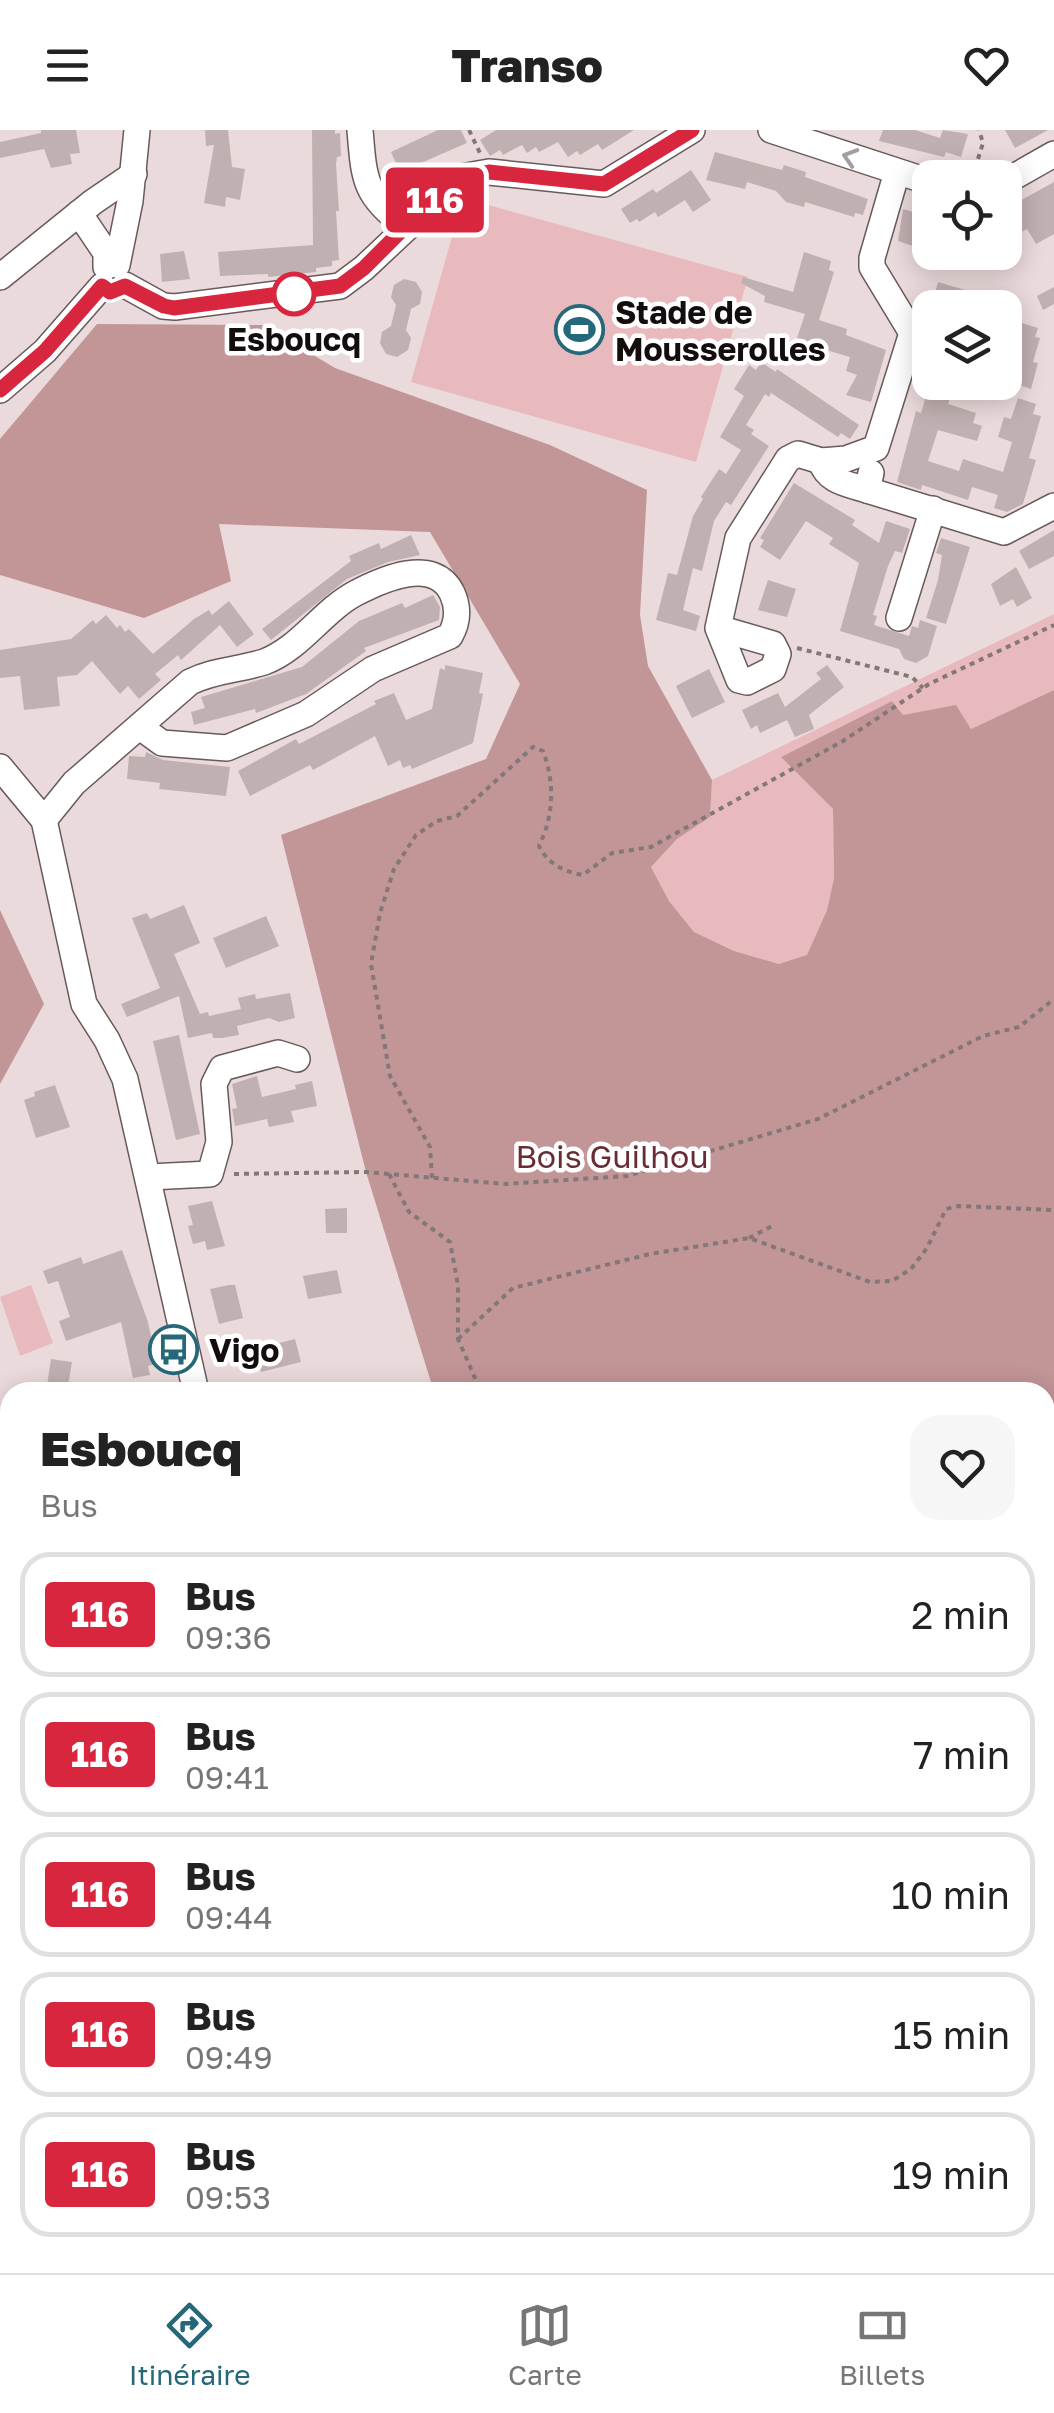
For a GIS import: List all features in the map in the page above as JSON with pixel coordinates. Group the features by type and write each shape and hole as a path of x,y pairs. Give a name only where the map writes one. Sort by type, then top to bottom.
{"street":[{"path":"0,390 45,351 112,276 134,174 137,130"},
{"path":"360,130 364,178 372,196 406,226"},
{"path":"79,213 106,252 112,276 164,306 325,290 351,279 450,185 472,174 489,172 604,184 692,130"},
{"path":"771,130 802,136 912,177"},
{"path":"1022,172 1054,154"},
{"path":"867,490 912,332 872,267 897,172"},
{"path":"0,276 134,174"},
{"path":"718,628 773,644 778,648 773,669 748,682 740,680 718,628 730,560 738,538 788,459 798,454 821,461 863,455 876,448"},
{"path":"821,461 834,480 1004,532 1053,504"},
{"path":"899,618 933,510"},
{"path":"44,820 74,783 190,682 208,673 264,662 291,647 354,594 415,570 437,577 450,588 457,608 456,626 450,636 373,668 306,714 226,748 162,743 140,727"},
{"path":"0,767 44,820 84,1004 126,1079 194,1382"},
{"path":"17,788 74,783"},
{"path":"149,1177 210,1174 220,1142 214,1084 222,1068 278,1053 297,1059"}],"path":[{"path":"978,160 984,142 979,130"},
{"path":"432,1178 430,1146 390,1076 372,964 380,913 394,869 416,835 437,821 456,816 533,747 543,751 551,781 549,825 539,846 544,858 583,876 612,854 650,847 842,740 923,688 1054,624"},
{"path":"778,648 791,646 912,677 923,688"},
{"path":"210,1174 366,1172 505,1184 627,1176 818,1119 983,1036 1019,1027 1054,999"},
{"path":"389,1174 409,1212 450,1242 458,1285 458,1338 477,1382"},
{"path":"749,1238 870,1282 892,1280 911,1269 927,1248 946,1208 1054,1210"},
{"path":"458,1338 513,1288 650,1254 749,1238 774,1225"}],"shaded area":[{"name":"Stade de Mousserolles","path":"463,198 748,277 696,462 411,382"},
{"path":"1054,614 1054,690 971,729 956,706 903,715 892,701 781,757 833,809 834,878 827,910 807,956 779,964 734,951 694,932 669,901 651,867 677,839 710,817 712,780"},
{"path":"31,1285 53,1343 20,1356 0,1297"}],"green space":[{"name":"Bois Guilhou","path":"97,324 263,325 335,368 550,445 647,490 640,615 648,666 712,780 710,817 677,839 651,867 669,901 694,932 734,951 779,964 807,955 827,910 834,878 833,809 781,757 892,701 903,715 956,705 971,729 1054,690 1054,1382 431,1382 366,1172 281,835 486,759 520,684 430,532 219,524 231,581 144,618 0,575 0,439"},
{"path":"0,910 44,1004 0,1084"}],"building":[{"path":"41,130 76,130 80,153 70,154 72,164 51,168 44,149 0,158 0,142"},
{"path":"205,130 228,130 232,167 245,169 240,200 226,197 225,207 204,203 214,145 206,146"},
{"path":"312,130 340,133 341,156 336,164 339,260 332,261 332,266 316,268 316,272 220,276 218,252 313,245"},
{"path":"438,130 461,130 467,143 400,172 391,152"},
{"path":"496,130 634,130 602,150 598,144 568,157 558,142 539,152 536,147 527,153 522,145 503,155 500,150 490,156 480,140"},
{"path":"883,130 915,130 940,138 943,130 968,134 961,157 946,152 944,157 879,141"},
{"path":"1005,130 1048,130 1015,148"},
{"path":"715,152 782,170 784,165 806,172 805,177 868,199 863,215 855,213 854,217 805,202 804,207 786,202 776,191 747,182 745,189 706,180"},
{"path":"691,170 711,200 693,212 685,200 658,217 655,212 630,223 621,209 653,189 656,193"},
{"path":"1054,182 1054,234 1036,244 1027,229 1022,232 1022,200"},
{"path":"903,209 912,212 912,246 898,241"},
{"path":"184,251 190,279 162,282 160,254"},
{"path":"804,252 831,261 829,270 834,272 819,320 847,329 846,335 886,350 871,402 846,395 857,375 846,371 850,357 796,341 805,314 764,302 765,296 741,283 743,277 793,292"},
{"path":"404,279 416,282 422,292 420,304 411,309 406,330 411,338 408,350 397,357 386,354 380,343 382,332 391,326 396,305 391,297 394,285"},
{"path":"938,282 965,290 936,290"},
{"path":"1054,287 1054,304 1043,310 1037,296"},
{"path":"1022,323 1038,328 1035,337 1040,338 1031,389 1022,386"},
{"path":"761,362 859,425 850,439 841,433 838,437 771,393 769,397 765,394 746,425 754,430 751,434 769,446 731,505 726,502 714,521 702,571 693,568 683,610 700,616 696,631 656,620 668,573 677,575 701,497 719,469 726,474 741,450 720,437 744,396 734,389 749,365 756,370"},
{"path":"925,400 949,400 948,404 976,413 973,423 982,426 977,441 938,430 928,461 959,471 963,459 1003,472 1012,442 998,437 1004,417 1011,419 1017,400 1036,404 1033,414 1041,416 1029,458 1036,460 1023,504 1007,512 994,508 998,495 972,487 968,500 922,485 921,490 897,482 916,411 921,413"},
{"path":"794,483 855,520 852,525 879,543 886,521 910,529 902,553 895,551 888,566 873,615 877,616 874,625 909,636 912,626 918,628 920,620 937,626 928,656 916,663 904,659 899,649 840,631 859,563 829,544 833,538 806,521 780,560 760,547 764,540 760,538"},
{"path":"1054,530 1054,556 1029,569 1019,551"},
{"path":"411,535 420,555 388,562 347,579 271,640 262,629 351,561 349,556 379,543 381,549"},
{"path":"941,538 970,547 946,624 926,618 938,580 942,555 936,553"},
{"path":"1016,567 1032,598 1017,607 1013,599 1000,606 991,584"},
{"path":"768,580 796,589 787,617 758,610"},
{"path":"433,595 440,607 439,620 364,648 366,651 306,694 256,713 255,709 194,725 191,712 205,708 201,697 302,667 359,621"},
{"path":"229,601 254,634 237,647 220,625 181,660 178,655 155,674 161,680 139,699 128,686 120,694 92,661 77,675 57,677 60,706 24,710 20,676 0,678 0,650 71,639 93,620 96,624 106,615 117,628 120,625 125,632 129,629 153,654 194,619 209,610 212,615"},
{"path":"445,665 483,673 473,743 412,769 410,765 403,768 400,760 388,766 375,736 313,770 310,765 250,796 238,771 296,739 299,744 376,704 374,701 394,693 406,720 432,709 440,668 445,670"},
{"path":"827,665 844,687 809,715 814,729 795,737 787,720 760,733 757,725 751,729 742,710 778,693 785,707 821,679 816,673"},
{"path":"709,669 725,702 692,718 676,686"},
{"path":"146,752 163,760 230,767 226,796 159,789 160,783 127,779 129,756 145,757"},
{"path":"184,905 200,943 174,954 200,1014 208,1012 209,1016 241,1009 238,998 255,994 256,999 290,993 295,1018 279,1022 269,1018 237,1026 239,1035 213,1038 212,1033 188,1038 179,996 127,1017 121,1004 160,988 132,918 147,913 150,919"},
{"path":"266,916 279,946 226,968 213,938"},
{"path":"179,1035 200,1134 176,1140 153,1041"},
{"path":"257,1076 262,1097 312,1081 317,1106 291,1111 294,1122 269,1127 267,1119 235,1126 232,1109 237,1108 232,1084"},
{"path":"55,1085 70,1127 36,1138 24,1100"},
{"path":"212,1201 225,1246 207,1250 205,1241 193,1244 188,1206"},
{"path":"347,1208 347,1233 326,1233 325,1209"},
{"path":"122,1250 148,1322 157,1364 148,1366 150,1375 133,1378 121,1322 66,1341 59,1321 70,1317 58,1281 48,1284 43,1271 81,1257 83,1264"},
{"path":"337,1270 342,1293 308,1299 303,1276"},
{"path":"235,1285 243,1318 219,1324 210,1289"},
{"path":"295,1339 301,1362 261,1372 255,1349"},
{"path":"51,1359 72,1362 69,1382 48,1382"}],"bus line":[{"name":"116","path":"0,390 45,351 102,286 116,292 125,286 174,308 325,290 351,279 461,178 489,172 604,184 692,130"}],"place":[{"name":"Esboucq","path":"294,294"},
{"name":"Stade de Mousserolles","path":"580,330"},
{"name":"Vigo","path":"174,1350"}]}
